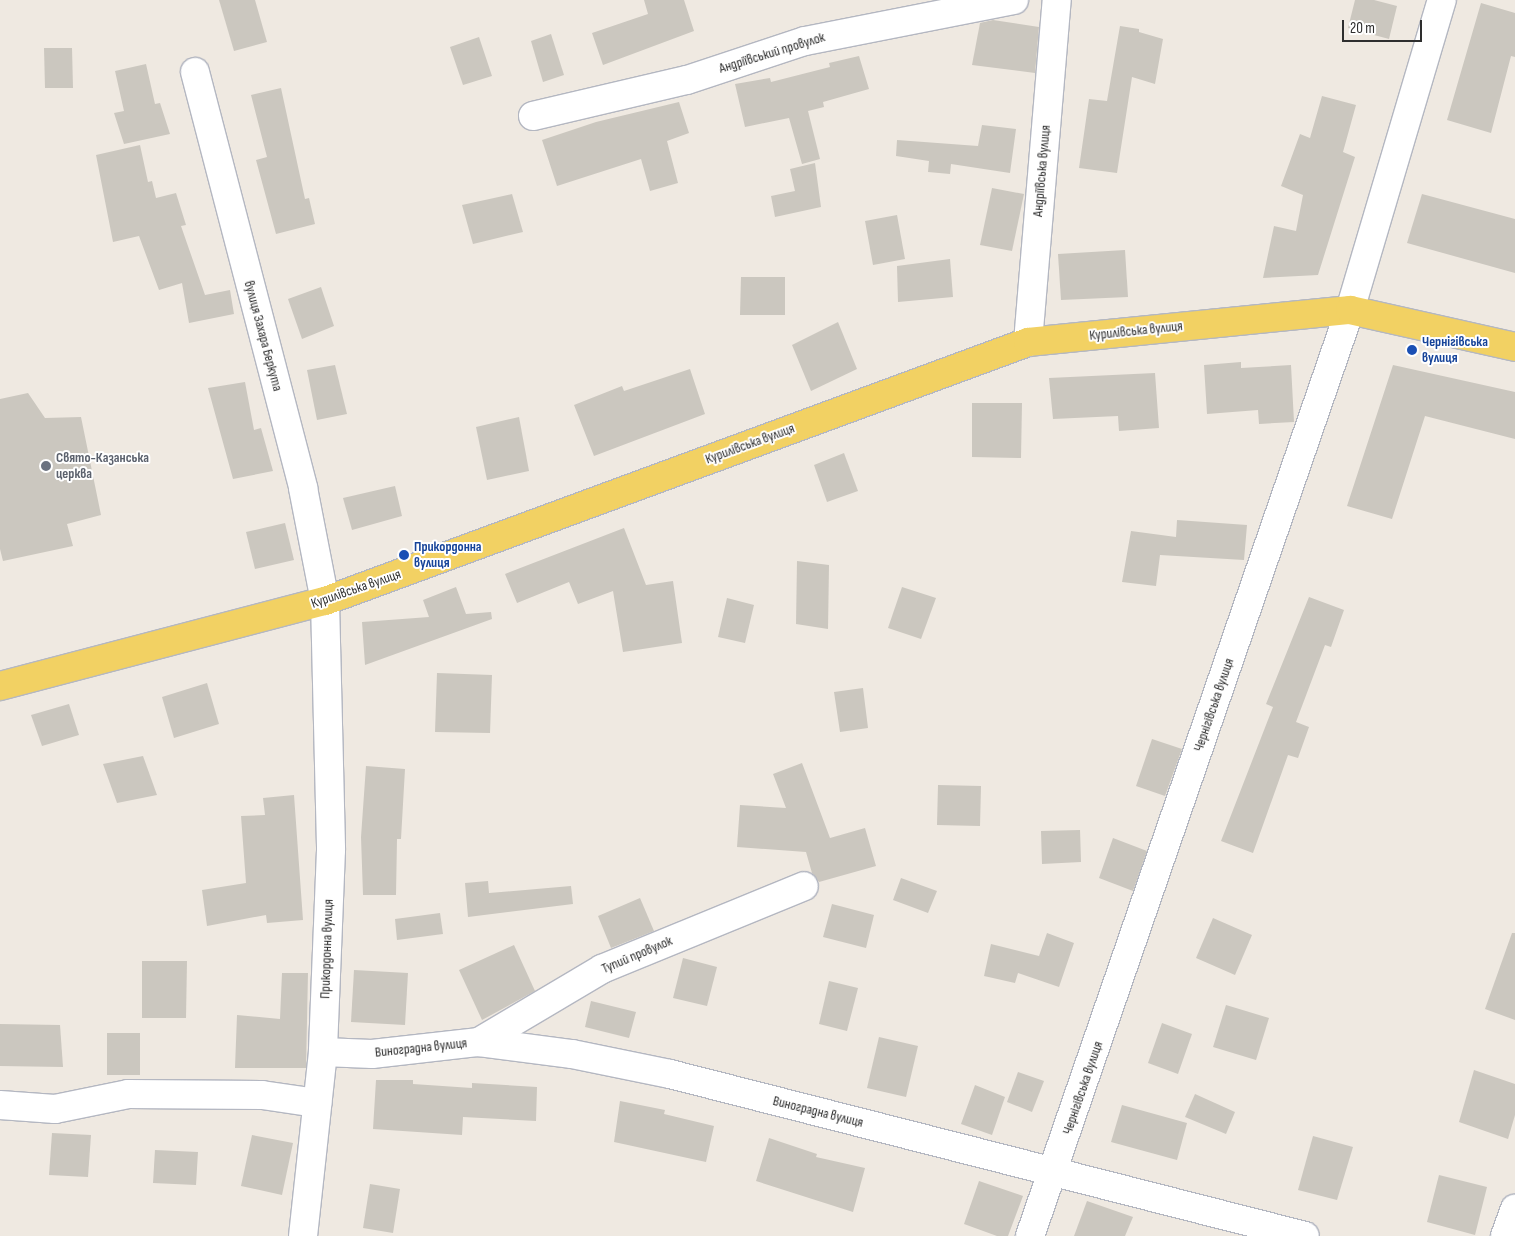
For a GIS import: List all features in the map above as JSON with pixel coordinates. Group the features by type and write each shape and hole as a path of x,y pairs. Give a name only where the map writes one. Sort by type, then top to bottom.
{"main road":[{"name":"Курилівська вулиця","path":"0,686 325,601 1028,342 1350,310 1515,347"}],"street":[{"name":"Андріївський провулок","path":"533,116 687,80 804,41 1014,0"},
{"name":"Андріївська вулиця","path":"1028,342 1057,0"},
{"name":"Чернігівська вулиця","path":"1030,1236 1054,1173 1350,310 1442,0"},
{"name":"вулиця Захара Беркута","path":"195,72 303,488 325,601"},
{"name":"Прикордонна вулиця","path":"303,1236 323,1052 331,850 325,601"},
{"name":"Тупий провулок","path":"479,1042 602,968 804,886"},
{"name":"Виноградна вулиця","path":"323,1052 372,1054 479,1042 572,1054 670,1074 1305,1236"},
{"path":"0,1105 55,1109 128,1094 262,1095 318,1103"},
{"path":"1505,1236 1515,1209"}],"building":[{"path":"219,0 255,0 267,42 234,51"},
{"path":"644,0 684,0 694,31 603,65 592,33 648,14"},
{"path":"1355,0 1374,0 1397,6 1389,39 1348,28"},
{"path":"1481,3 1515,13 1515,57 1511,56 1491,133 1447,120"},
{"path":"993,20 1039,27 1035,73 972,65 980,23"},
{"path":"1120,26 1139,29 1139,32 1163,39 1155,84 1132,77 1117,173 1079,168 1089,99 1107,101"},
{"path":"551,34 564,75 543,82 531,41"},
{"path":"479,37 492,76 463,85 450,47"},
{"path":"44,48 72,48 73,88 45,88"},
{"path":"859,56 869,89 823,102 824,107 808,111 820,159 802,164 789,118 745,127 735,84 770,78 771,82 830,67 829,63"},
{"path":"146,64 155,104 160,103 170,134 124,144 114,113 124,111 115,71"},
{"path":"281,88 305,199 309,198 315,224 276,234 256,160 267,157 251,95"},
{"path":"1322,96 1356,105 1343,152 1355,157 1318,275 1263,278 1274,226 1296,231 1303,195 1281,186 1300,134 1310,138"},
{"path":"679,102 689,133 667,141 678,183 650,191 641,159 557,186 542,140 596,122"},
{"path":"982,125 1016,129 1010,173 951,164 950,174 928,172 929,161 896,156 897,140 978,146"},
{"path":"140,145 148,182 152,181 156,198 176,193 186,225 181,226 205,295 230,290 234,314 189,323 182,283 159,290 139,236 113,242 96,155"},
{"path":"815,163 821,207 775,217 771,196 795,191 790,169"},
{"path":"992,188 1024,194 1012,251 980,245"},
{"path":"512,194 523,232 473,244 462,205"},
{"path":"1422,194 1515,219 1515,273 1407,243"},
{"path":"897,215 905,259 873,265 865,221"},
{"path":"1125,250 1128,297 1061,300 1058,254"},
{"path":"950,259 953,297 898,302 897,266"},
{"path":"741,277 785,277 785,315 740,315"},
{"path":"321,287 334,326 302,339 288,299"},
{"path":"838,322 857,369 811,391 792,345"},
{"path":"1241,362 1241,368 1291,365 1294,422 1259,424 1258,410 1207,414 1204,365"},
{"path":"335,365 347,414 317,420 307,370"},
{"path":"1393,365 1515,392 1515,439 1425,416 1392,519 1347,506"},
{"path":"690,369 705,414 594,456 574,405 622,386 624,391"},
{"path":"1155,373 1159,428 1119,431 1118,416 1053,419 1049,378"},
{"path":"245,382 254,430 261,428 273,471 233,479 208,388"},
{"name":"Свято-Казанська церква","path":"28,393 45,418 81,417 101,515 67,524 73,546 3,561 0,549 0,399"},
{"path":"972,403 1022,403 1021,458 972,457"},
{"path":"519,417 529,471 487,480 476,427"},
{"path":"844,453 858,491 827,502 814,465"},
{"path":"395,486 402,516 352,530 343,498"},
{"path":"1177,520 1247,525 1244,560 1160,555 1156,586 1122,582 1131,531 1176,537"},
{"path":"285,523 294,560 255,569 246,532"},
{"path":"624,528 646,585 673,581 682,643 623,652 613,591 578,604 569,582 517,603 505,574"},
{"path":"797,561 829,565 828,629 796,624"},
{"path":"456,587 466,614 491,612 492,619 365,665 362,622 429,617 423,600"},
{"path":"902,587 936,598 921,639 888,628"},
{"path":"1309,597 1344,610 1331,647 1325,645 1296,722 1309,727 1298,758 1288,755 1253,853 1221,841 1273,707 1266,704"},
{"path":"727,598 754,605 745,643 718,637"},
{"path":"437,673 492,675 490,733 435,732"},
{"path":"207,683 219,724 174,738 162,697"},
{"path":"863,688 868,728 840,732 834,692"},
{"path":"69,704 79,735 42,746 31,715"},
{"path":"1152,739 1182,749 1165,796 1136,786"},
{"path":"143,756 157,795 117,803 103,764"},
{"path":"802,763 830,838 865,828 876,866 819,882 812,873 806,852 737,847 740,805 786,808 773,774"},
{"path":"366,766 405,769 401,839 397,839 396,895 363,895 361,837"},
{"path":"938,785 981,786 980,826 937,825"},
{"path":"294,795 303,920 267,923 266,915 207,926 202,890 246,883 241,816 265,815 263,798"},
{"path":"1080,830 1081,862 1042,864 1041,831"},
{"path":"1113,838 1147,851 1133,891 1099,878"},
{"path":"901,878 937,891 928,913 893,900"},
{"path":"488,881 489,893 571,886 573,904 468,917 465,883"},
{"path":"640,898 654,931 611,948 598,916"},
{"path":"832,904 874,915 866,948 823,937"},
{"path":"440,913 443,934 397,940 395,919"},
{"path":"1213,918 1252,935 1235,975 1196,958"},
{"path":"1047,933 1074,943 1059,987 1018,973 1015,983 984,976 991,944 1039,956"},
{"path":"1512,933 1515,933 1515,1020 1485,1009"},
{"path":"514,945 535,991 482,1020 459,970"},
{"path":"683,958 717,967 707,1006 673,998"},
{"path":"142,961 187,961 186,1018 142,1018"},
{"path":"354,970 408,973 405,1025 351,1022"},
{"path":"282,973 308,973 306,1068 235,1068 237,1015 280,1019"},
{"path":"829,981 858,988 847,1031 819,1024"},
{"path":"591,1001 636,1012 629,1038 585,1027"},
{"path":"1226,1005 1269,1018 1256,1060 1213,1047"},
{"path":"1162,1023 1192,1034 1178,1074 1148,1063"},
{"path":"0,1024 60,1025 63,1067 0,1066"},
{"path":"107,1033 140,1033 140,1075 107,1075"},
{"path":"879,1037 918,1046 906,1097 867,1088"},
{"path":"1474,1070 1515,1084 1515,1115 1508,1139 1459,1122"},
{"path":"1018,1072 1044,1081 1032,1112 1007,1102"},
{"path":"376,1080 413,1080 413,1084 472,1088 472,1083 537,1087 536,1121 463,1117 462,1135 373,1129"},
{"path":"975,1085 1005,1097 992,1135 961,1124"},
{"path":"1195,1094 1235,1112 1226,1134 1185,1117"},
{"path":"620,1101 665,1110 664,1114 714,1126 706,1162 614,1142"},
{"path":"1122,1105 1187,1123 1177,1160 1111,1142"},
{"path":"52,1133 91,1135 88,1177 49,1175"},
{"path":"252,1135 293,1143 282,1195 241,1186"},
{"path":"1313,1136 1353,1147 1337,1200 1298,1190"},
{"path":"769,1138 817,1154 816,1157 865,1168 853,1212 756,1181"},
{"path":"155,1150 198,1152 196,1185 153,1183"},
{"path":"1439,1175 1487,1187 1475,1235 1427,1222"},
{"path":"979,1181 1023,1196 1008,1236 997,1236 964,1224"},
{"path":"370,1184 400,1189 393,1233 363,1228"},
{"path":"1087,1201 1133,1217 1125,1236 1074,1236"}],"place":[{"name":"Чернігівська вулиця","path":"1412,350"},
{"name":"Свято-Казанська церква","path":"46,466"},
{"name":"Прикордонна вулиця","path":"404,555"}]}
